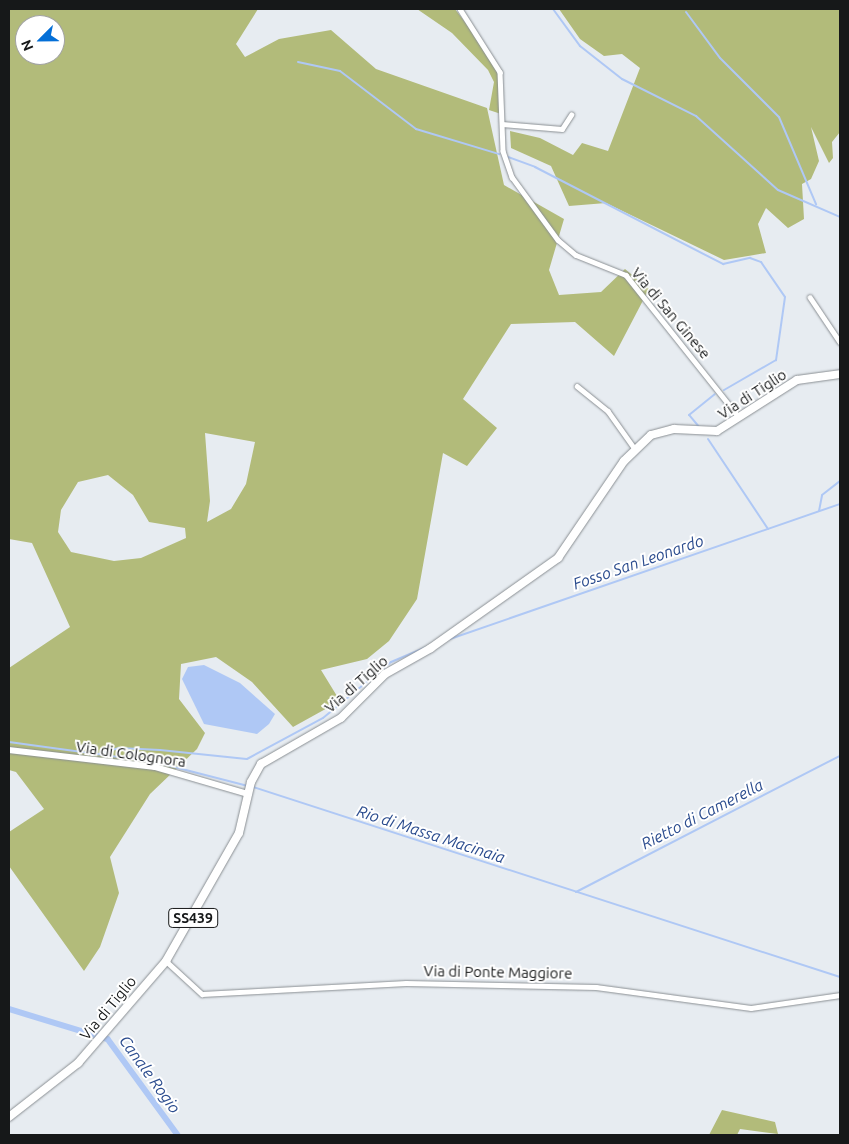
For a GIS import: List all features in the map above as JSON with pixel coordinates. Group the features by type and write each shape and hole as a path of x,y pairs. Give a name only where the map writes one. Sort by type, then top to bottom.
{"main road":[{"name":"Via di Tiglio","path":"9,1117 98,1042 166,961 239,833 249,789 271,756 341,718 385,674 431,648 558,558 636,449 663,431 717,431 797,380 840,374"}],"street":[{"name":"Via di San Ginese","path":"460,9 497,64 507,166 548,227 576,255 626,275 740,418"},
{"path":"502,124 562,128 571,115"},
{"path":"810,298 840,342"},
{"path":"577,386 608,411 636,449"},
{"name":"Via di Colognora","path":"9,750 155,767 249,789"},
{"name":"Via di Ponte Maggiore","path":"166,961 202,994 406,983 596,987 751,1008 840,995"}],"green space":[{"path":"9,9 258,9 236,44 245,57 279,39 331,30 376,69 487,108 504,185 564,219 549,270 559,295 601,292 625,269 649,289 614,356 575,322 511,324 463,399 497,428 467,466 443,453 417,599 389,641 367,659 321,670 340,701 293,727 252,682 216,657 181,664 179,699 205,733 197,749 150,794 110,857 119,893 100,947 84,971 9,866 9,832 44,809 16,772 9,770 9,668 70,627 32,543 9,539","holes":["205,433 255,442 246,484 231,509 207,522 210,501","108,475 133,495 149,522 185,528 186,538 141,558 114,561 71,552 58,532 61,510 78,482"]},
{"path":"417,9 455,9 493,59 499,77 501,114 489,110 494,82 488,70 452,33"},
{"path":"559,9 840,9 840,132 832,142 833,158 829,163 811,127 819,161 811,179 802,184 804,219 788,228 766,208 758,224 766,253 724,260 606,203 569,206 551,166 511,148 510,131 540,138 573,155 582,143 608,151 640,68 622,54 604,56 580,39"},
{"path":"722,1110 775,1122 778,1134 740,1129 737,1135 709,1135"}],"water":[{"path":"204,665 240,683 275,714 269,724 257,734 204,724 182,679 188,667"}],"waterway":[{"path":"553,9 580,46 622,79 696,116 778,190 840,217"},
{"path":"686,12 720,58 779,117 816,204"},
{"path":"298,62 340,71 416,129 499,154"},
{"path":"508,157 535,167 723,264 750,258 761,262 785,297 776,360 724,390"},
{"path":"700,428 689,415 715,394"},
{"path":"708,439 768,529"},
{"path":"819,511 822,495 840,481"},
{"name":"Fosso San Leonardo","path":"450,639 840,504"},
{"name":"Fosso San Leonardo","path":"98,754 119,748 160,750 247,759 323,718 391,662 426,647"},
{"name":"Rio di Massa Macinaia","path":"9,742 155,762 248,786"},
{"name":"Rietto di Camerella","path":"576,892 840,756"},
{"name":"Rio di Massa Macinaia","path":"253,787 840,977"},
{"name":"Canale Rogio","path":"9,1009 108,1039 178,1135"}]}
